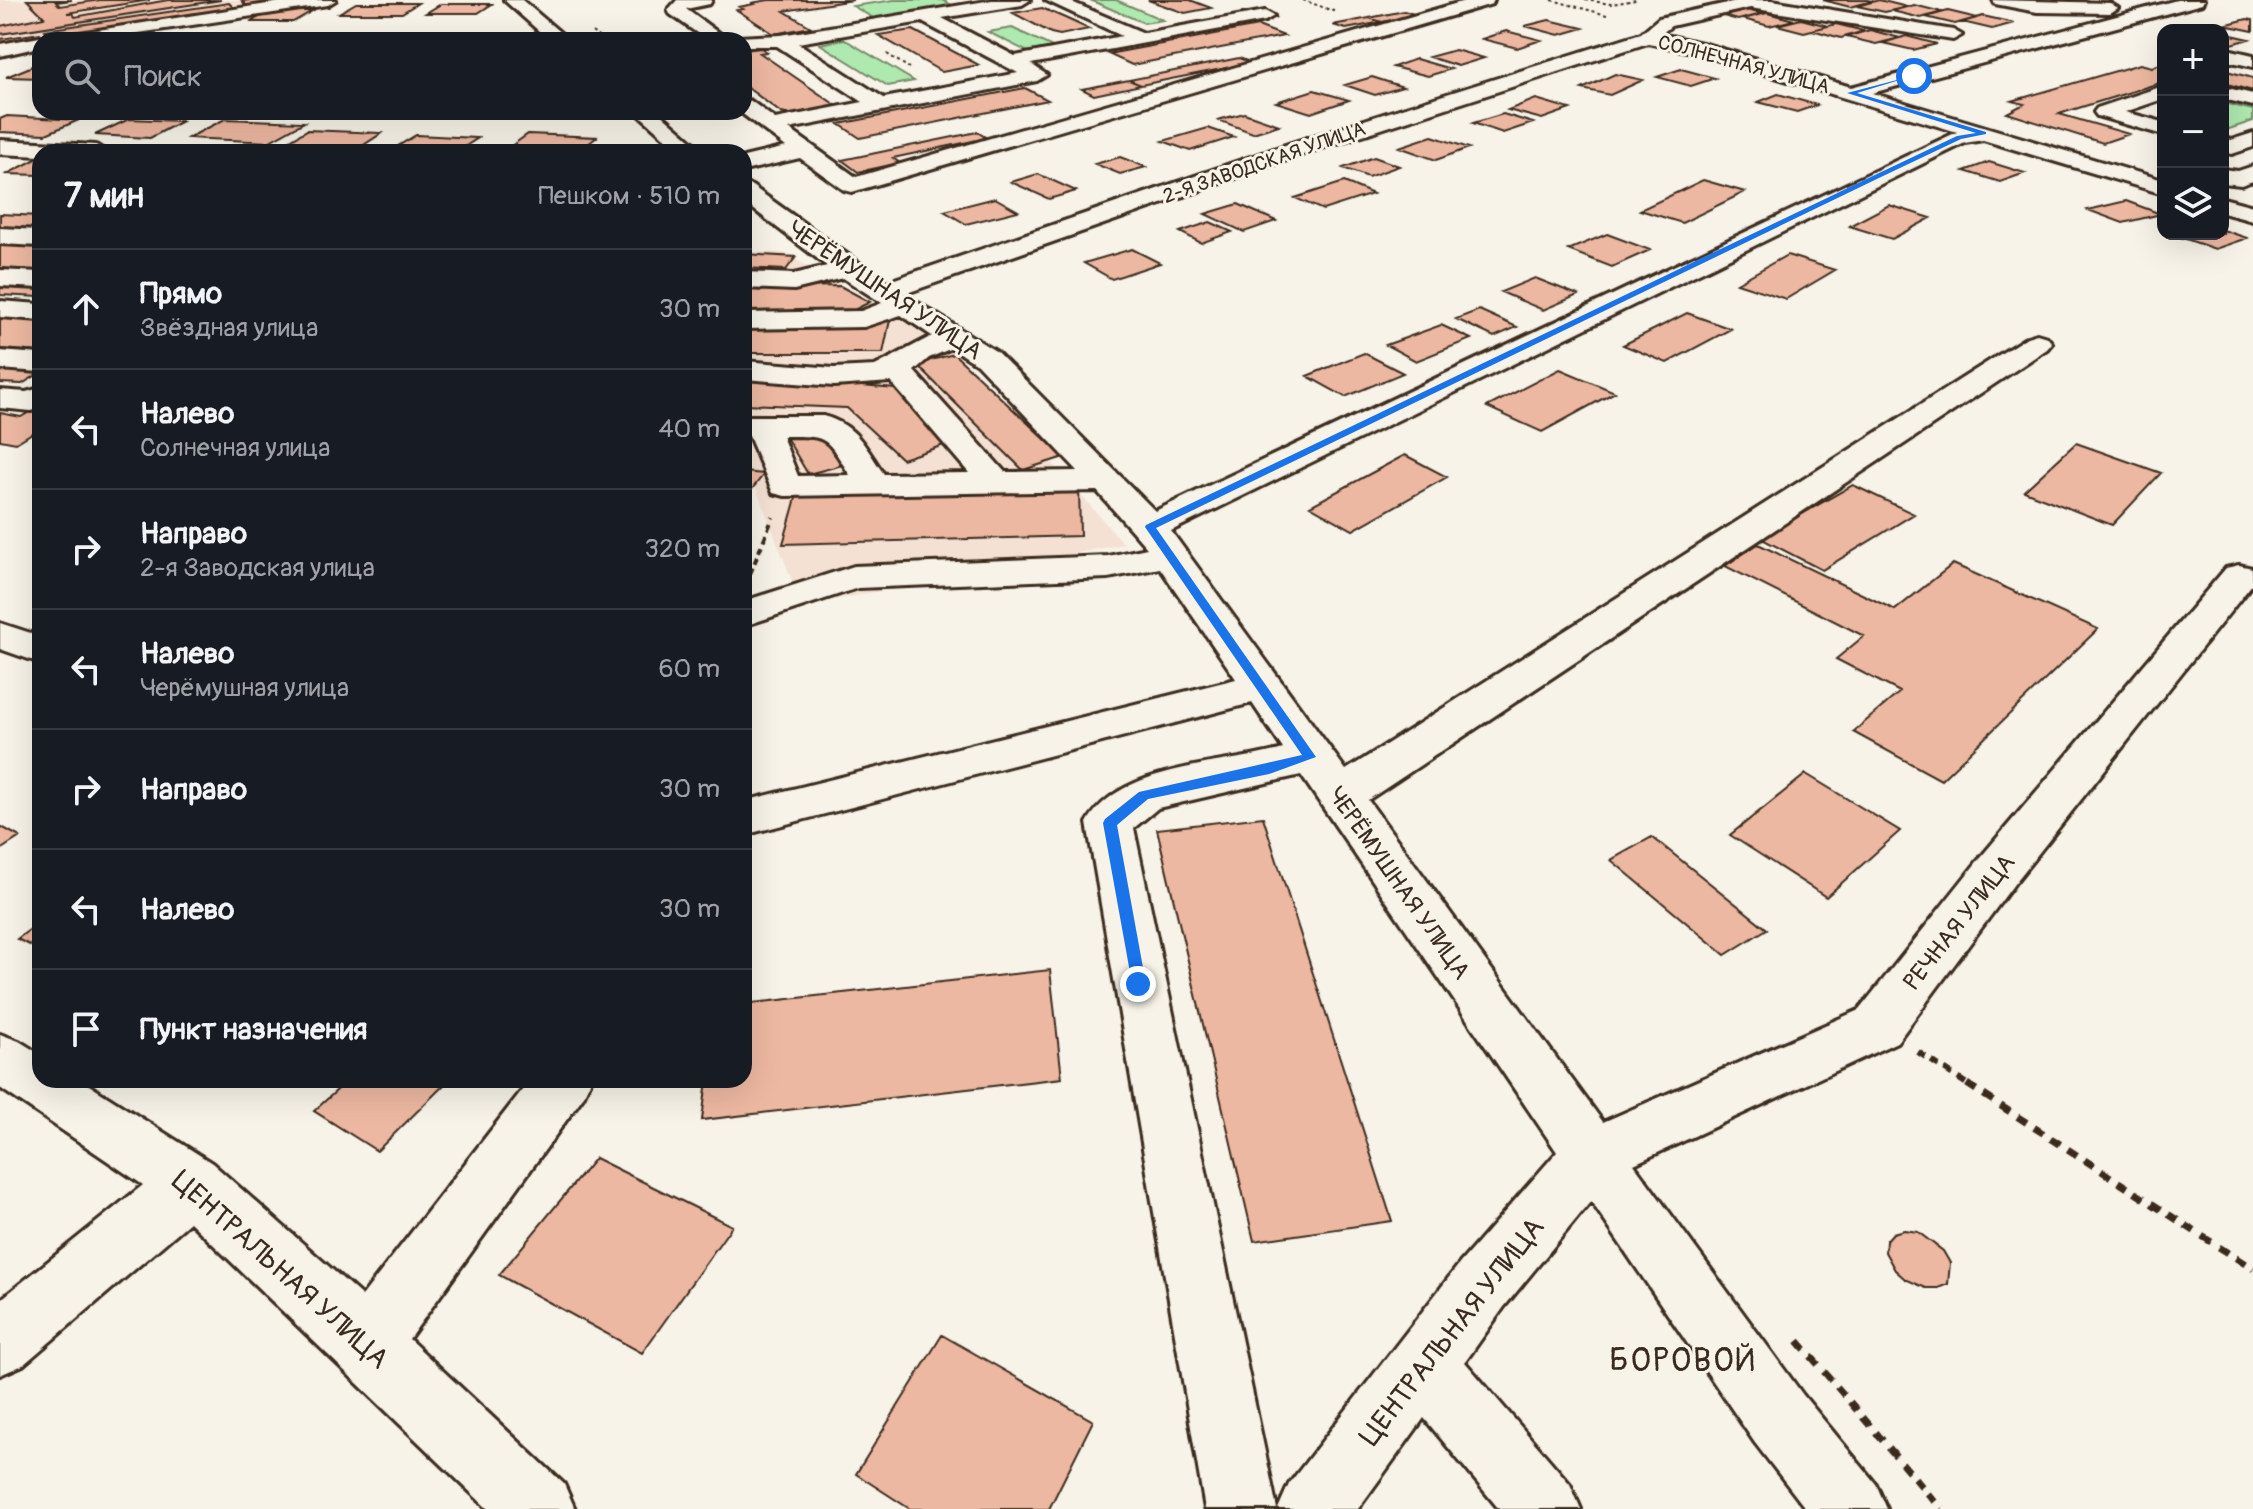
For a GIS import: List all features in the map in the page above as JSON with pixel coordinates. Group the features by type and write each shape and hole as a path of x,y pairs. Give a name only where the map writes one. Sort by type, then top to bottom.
{"street":[{"path":"109,32 328,0"},
{"path":"512,0 550,32"},
{"path":"704,0 681,4 676,10 708,32"},
{"path":"752,41 781,40 845,24 924,16 982,3 1022,0"},
{"path":"1053,0 1141,38"},
{"path":"752,111 852,185 1486,0"},
{"path":"1994,4 2100,9 2144,0"},
{"path":"1850,93 2196,0"},
{"path":"1756,2 1953,35"},
{"name":"2-Я ЗАВОДСКАЯ УЛИЦА","path":"752,321 864,319 893,298 1299,148 1647,37 1665,22 1756,2"},
{"path":"1236,4 1286,24"},
{"path":"1994,4 2044,17"},
{"path":"771,126 949,92 1044,78 924,16"},
{"path":"1012,62 1265,16"},
{"path":"2102,25 2148,36"},
{"path":"1310,33 1337,43"},
{"name":"СОЛНЕЧНАЯ УЛИЦА","path":"1647,37 1696,47 2157,185"},
{"path":"2058,37 2095,46"},
{"path":"781,40 881,105"},
{"path":"0,52 32,44"},
{"path":"0,52 32,55"},
{"path":"2229,55 2253,61"},
{"path":"1914,76 1949,86"},
{"path":"2157,94 2104,112 2157,138"},
{"path":"2229,94 2253,100"},
{"path":"1079,96 1107,110"},
{"path":"656,120 684,144"},
{"path":"752,599 854,577 1108,567 1892,169 1959,138 1984,133"},
{"path":"0,147 32,149"},
{"path":"752,162 804,150"},
{"path":"2093,166 2124,156"},
{"path":"2229,177 2241,178 2253,173"},
{"name":"ЧЕРЁМУШНАЯ УЛИЦА","path":"752,197 847,269 987,358 1160,541 1779,1419 1851,1509"},
{"path":"2229,207 2253,214"},
{"path":"0,236 32,238"},
{"path":"752,280 794,282 847,269"},
{"path":"0,278 32,280"},
{"path":"0,309 32,311"},
{"path":"752,371 834,377 881,375 919,352 954,337"},
{"path":"1241,1509 1110,823 1144,795 1269,769 1324,777 2037,343"},
{"path":"0,360 32,362"},
{"path":"895,368 995,482"},
{"path":"0,399 32,401"},
{"path":"873,484 841,435 832,430 823,426 753,426 785,486 1106,481"},
{"name":"РЕЧНАЯ УЛИЦА","path":"1592,1155 1878,1026 1997,871 2239,576"},
{"path":"0,635 32,647"},
{"path":"752,816 1260,687"},
{"name":"ЦЕНТРАЛЬНАЯ УЛИЦА","path":"0,1058 32,1079"},
{"name":"ЦЕНТРАЛЬНАЯ УЛИЦА","path":"46,1088 191,1183 366,1343 539,1509"},
{"path":"366,1343 557,1088"},
{"name":"ЦЕНТРАЛЬНАЯ УЛИЦА","path":"1314,1509 1482,1285 1592,1155"},
{"path":"0,1342 191,1183"},
{"path":"1422,1363 1545,1509"}],"path":[{"path":"1303,0 1340,13"},
{"path":"1585,0 1607,3 1636,0"},
{"path":"1607,3 1613,11"},
{"path":"845,24 949,92"},
{"path":"752,572 785,486"},
{"path":"1878,1026 2253,1269"}],"shaded area":[{"path":"0,0 318,0 87,32 32,32 32,40 0,44"},
{"path":"752,251 784,253 950,347 1124,544 802,606 752,478"}],"green space":[{"path":"894,0 942,0 954,6 875,19 853,6"},
{"path":"1090,0 1116,0 1163,20 1144,23"},
{"path":"1012,28 1057,49 1032,54 988,32"},
{"path":"844,39 914,81 888,86 820,44"},
{"path":"2229,104 2253,110 2253,121 2229,129"}],"building":[{"path":"27,0 72,0 56,2 60,6 100,0 150,0 67,13 73,13 75,17 168,0 221,0 0,34 0,26 44,17"},
{"path":"313,0 250,9 242,1"},
{"path":"769,0 853,0 784,11 811,27 774,34 737,10 754,4 751,3"},
{"path":"1148,0 1190,0 1211,8 1185,13"},
{"path":"1823,0 1867,0 1873,1 1850,7"},
{"path":"1879,0 1907,7 1885,12 1857,6"},
{"path":"229,3 236,10 90,32 45,30"},
{"path":"356,3 418,3 402,13 339,13"},
{"path":"441,4 492,4 478,13 426,13"},
{"path":"1914,5 1942,12 1921,18 1892,11"},
{"path":"1736,7 1762,14 1738,20 1712,13"},
{"path":"1042,8 1089,29 1060,35 1013,13"},
{"path":"270,11 312,11 293,22 250,22"},
{"path":"1404,11 1417,15 1382,22 1369,18"},
{"path":"1948,11 1977,18 1955,24 1926,17"},
{"path":"1767,13 1794,20 1769,26 1743,19"},
{"path":"1983,16 2014,23 1992,29 1962,22"},
{"path":"1369,18 1382,22 1346,29 1333,25"},
{"path":"1801,19 1828,26 1804,32 1777,25"},
{"path":"1549,20 1583,28 1559,35 1525,26"},
{"path":"2253,20 2253,31 2229,26"},
{"path":"1836,24 1864,31 1841,38 1812,30"},
{"path":"1258,26 1284,36 1132,65 1108,54"},
{"path":"913,30 979,65 942,72 878,35"},
{"path":"1870,30 1900,38 1876,44 1846,37"},
{"path":"1506,31 1541,40 1517,48 1482,39"},
{"path":"32,34 32,41 0,46 0,39"},
{"path":"2229,34 2249,39 2229,45"},
{"path":"1906,36 1937,44 1913,50 1883,43"},
{"path":"761,48 767,52 760,53 837,106 792,115 781,113 752,91 752,49"},
{"path":"1455,50 1484,58 1458,66 1429,57"},
{"path":"1239,58 1252,63 1141,85 1129,80"},
{"path":"1416,59 1451,69 1428,76 1393,67"},
{"path":"2140,64 2157,65 2157,84 2059,114 2129,134 2103,143 2007,113 2024,104 2012,101"},
{"path":"32,66 32,78 6,77"},
{"path":"1681,69 1715,78 1691,86 1657,77"},
{"path":"2229,72 2253,78 2253,91 2229,85"},
{"path":"1615,74 1643,80 1610,95 1582,89"},
{"path":"1372,77 1403,87 1375,95 1345,85"},
{"path":"1129,80 1141,85 1094,95 1082,89"},
{"path":"1025,88 1048,100 860,138 839,124"},
{"path":"1314,90 1349,100 1311,113 1276,102"},
{"path":"1778,94 1817,105 1797,112 1758,102"},
{"path":"1536,99 1570,109 1542,119 1508,110"},
{"path":"1244,113 1279,125 1253,133 1218,120"},
{"path":"1503,114 1533,123 1503,133 1473,123"},
{"path":"7,116 32,117 32,120 79,120 46,134 0,132 0,119"},
{"path":"127,120 182,121 150,138 95,135"},
{"path":"223,120 304,122 268,142 188,138"},
{"path":"1208,128 1234,137 1190,151 1163,141"},
{"path":"307,130 382,133 365,144 284,144"},
{"path":"977,132 987,138 893,158 900,163 858,172 842,160"},
{"path":"528,134 597,137 588,144 514,144"},
{"path":"416,135 478,138 469,144 401,144"},
{"path":"1432,136 1469,148 1436,160 1399,147"},
{"path":"1120,157 1146,167 1120,174 1095,164"},
{"path":"1374,157 1399,166 1368,177 1343,168"},
{"path":"32,161 32,175 7,174"},
{"path":"1989,162 2025,173 2000,182 1964,171"},
{"path":"1038,174 1076,191 1049,199 1011,182"},
{"path":"1703,180 1745,192 1682,223 1640,210"},
{"path":"1344,182 1373,194 1323,210 1295,198"},
{"path":"995,198 1018,211 966,224 944,211"},
{"path":"2126,201 2157,215 2123,223 2088,210"},
{"path":"1238,204 1276,221 1244,232 1205,214"},
{"path":"1889,205 1931,218 1892,239 1849,226"},
{"path":"0,214 32,216 32,230 0,228"},
{"path":"1210,222 1232,232 1201,243 1180,232"},
{"path":"2229,232 2247,238 2215,249 2189,240 2229,240"},
{"path":"1607,234 1650,250 1612,267 1568,250"},
{"path":"0,244 32,246 32,270 0,268"},
{"path":"1132,249 1160,263 1112,279 1084,263"},
{"path":"752,254 796,257 786,270 752,268"},
{"path":"1787,255 1835,270 1786,299 1737,283"},
{"path":"1535,278 1578,295 1543,310 1501,292"},
{"path":"0,282 32,284 32,297 0,295"},
{"path":"840,286 870,302 854,310 752,312 752,288"},
{"path":"1479,310 1517,327 1494,337 1456,319"},
{"path":"1687,313 1731,329 1667,363 1623,345"},
{"path":"0,314 32,316 32,351 0,349"},
{"path":"890,320 883,353 752,353 752,323"},
{"path":"1441,325 1471,339 1416,361 1386,345"},
{"path":"1364,353 1403,373 1345,397 1307,376"},
{"path":"954,354 1064,457 1023,470 916,364"},
{"path":"0,361 32,363 32,378 22,384 0,383"},
{"path":"1560,369 1615,392 1542,432 1487,407"},
{"path":"752,377 896,389 956,441 902,459 847,408 752,404"},
{"path":"32,411 32,433 16,443 0,440 0,413 21,417"},
{"path":"818,426 843,465 808,474 784,434"},
{"path":"2076,443 2161,473 2112,525 2024,491"},
{"path":"1405,455 1447,477 1353,530 1310,506"},
{"path":"752,473 764,474 752,489"},
{"path":"1079,484 1080,536 783,544 798,491"},
{"path":"1853,485 1914,514 1822,570 1760,538"},
{"path":"1758,544 1895,610 1953,564 2098,629 1941,780 1853,732 1900,692 1836,659 1864,636 1725,566"},
{"path":"1806,774 1900,831 1826,897 1730,835"},
{"path":"1263,817 1392,1221 1254,1241 1157,829"},
{"path":"0,826 20,837 0,850"},
{"path":"1652,837 1767,929 1725,955 1611,860"},
{"path":"32,928 32,946 17,939"},
{"path":"1050,970 1062,1078 702,1120 706,1088 752,1088 752,1003"},
{"path":"339,1088 441,1088 377,1151 314,1111"},
{"path":"595,1158 732,1226 642,1353 499,1275"},
{"path":"1904,1230 1918,1232 1943,1251 1950,1263 1948,1284 1926,1288 1905,1279 1895,1270 1885,1252 1886,1241 1893,1233"},
{"path":"942,1335 1093,1421 1049,1509 910,1509 856,1474"}],"district":[{"name":"БОРОВОЙ","path":"1683,1360"}],"route":[{"path":"1138,984 1110,823 1144,795 1269,769 1310,757 1150,527 1959,138 1984,133 1850,93 1914,76"}]}
